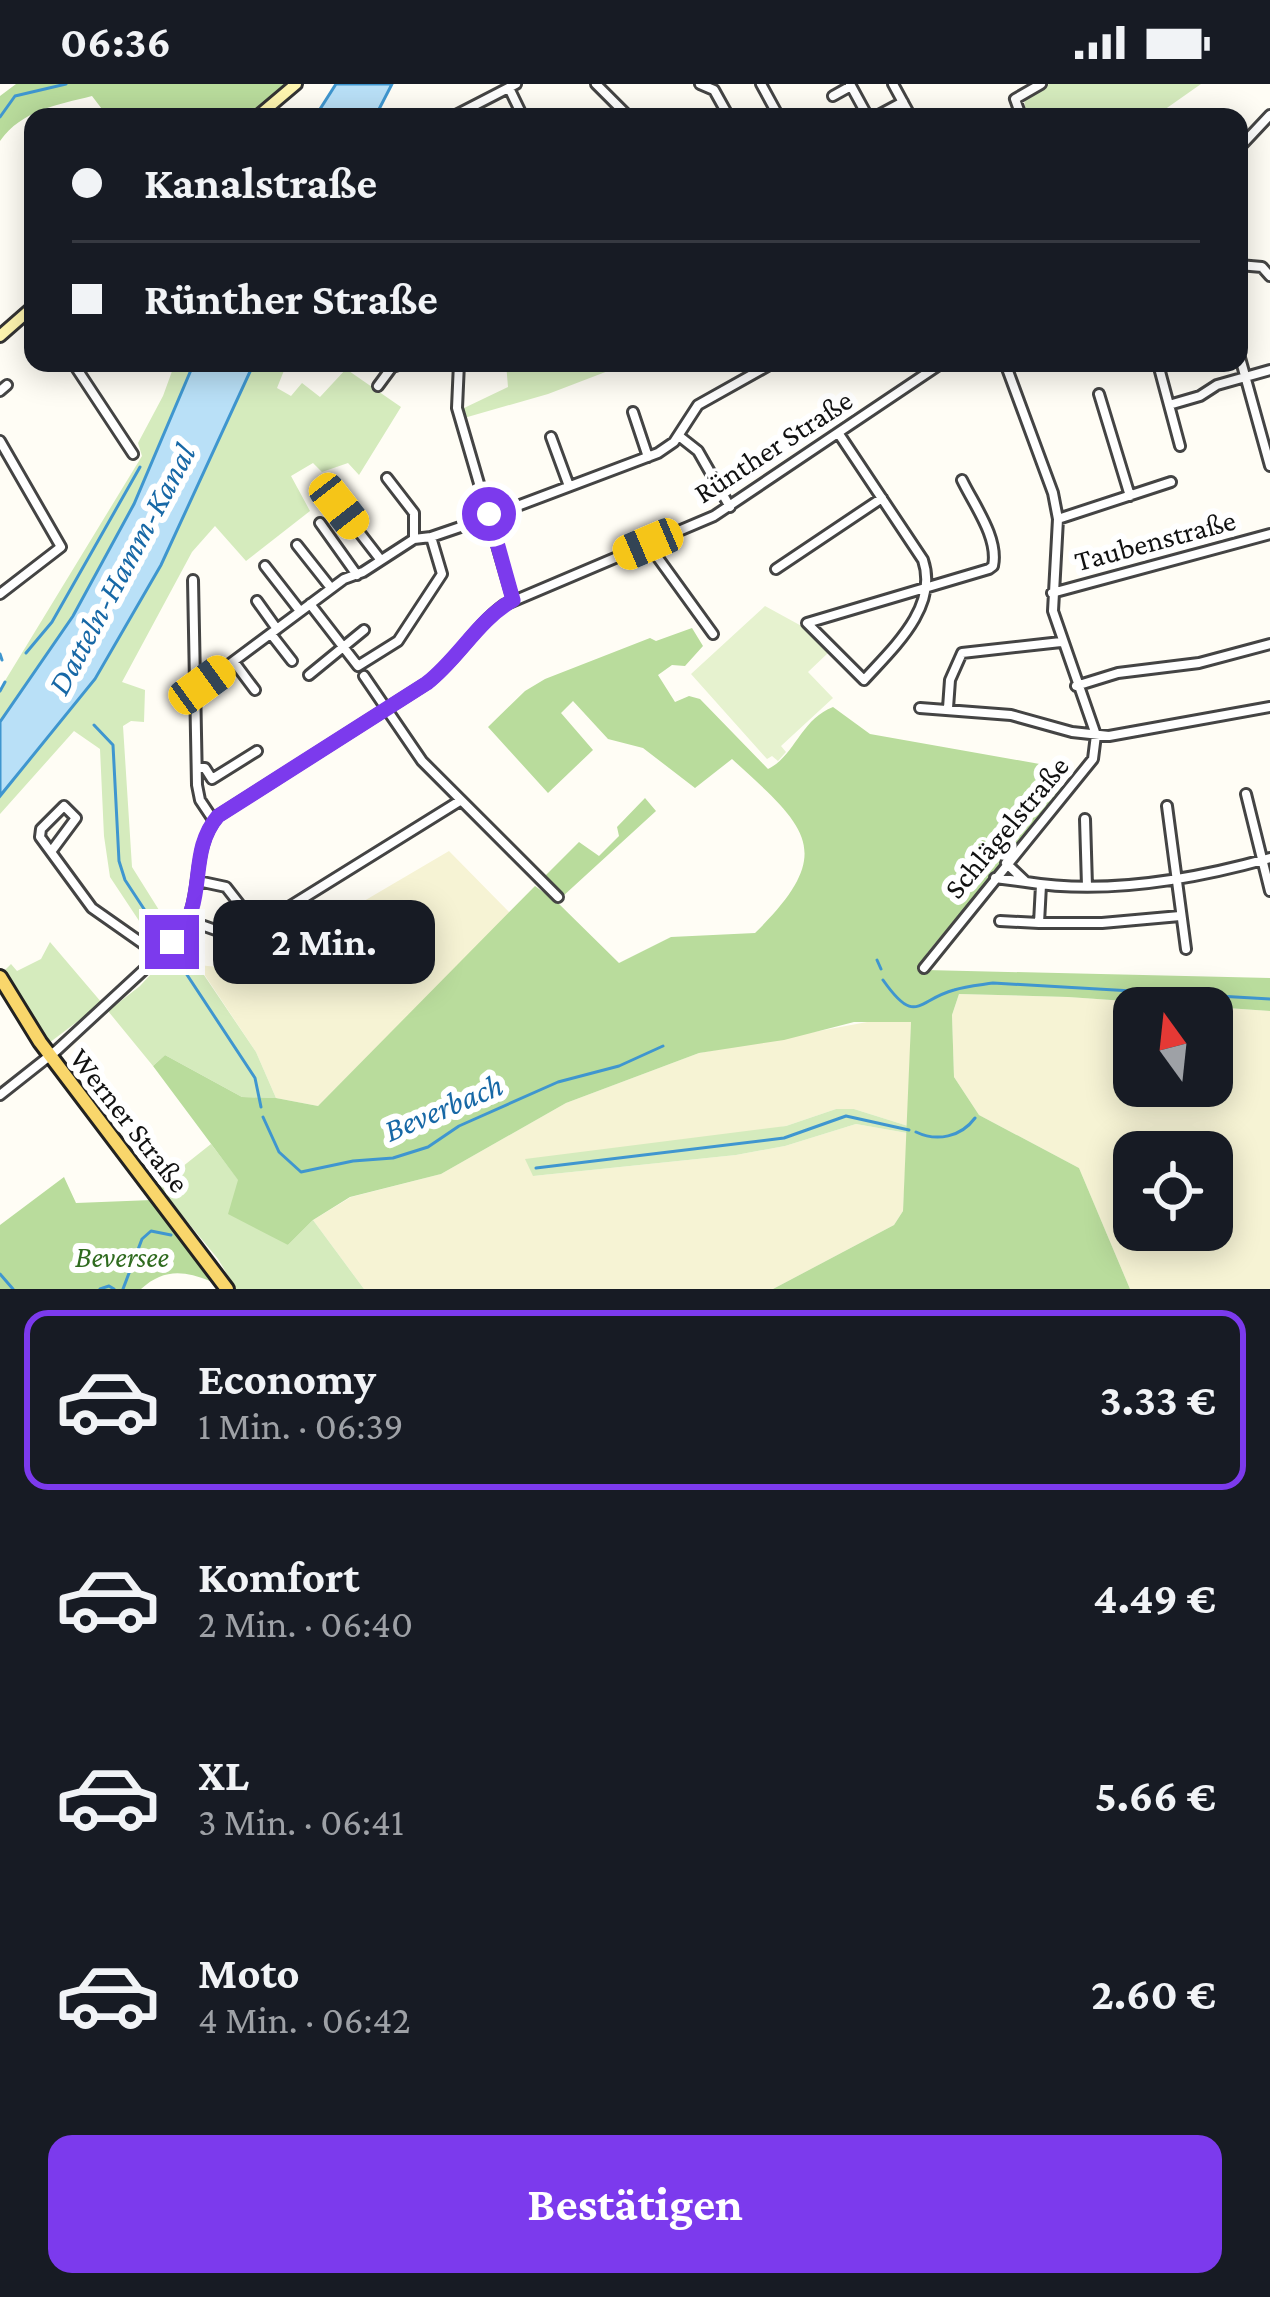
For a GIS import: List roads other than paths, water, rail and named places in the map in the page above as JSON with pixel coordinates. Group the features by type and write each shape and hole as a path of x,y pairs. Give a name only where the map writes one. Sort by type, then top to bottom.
{"main road":[{"path":"268,108 296,84"},
{"path":"0,336 24,316"},
{"name":"Werner Straße","path":"0,977 50,1056 227,1289"}],"street":[{"path":"596,84 620,108"},
{"path":"700,84 714,90 724,108"},
{"path":"892,84 906,108"},
{"path":"1018,108 1015,99 1042,84"},
{"path":"832,96 850,85"},
{"path":"469,108 512,86"},
{"path":"891,108 903,102"},
{"path":"1248,139 1270,116"},
{"path":"1169,405 1270,370"},
{"path":"79,372 133,454"},
{"path":"378,386 385,372"},
{"path":"458,372 457,408 513,600"},
{"path":"195,690 331,589 414,538 430,538 667,448 698,405 757,372"},
{"name":"Rünther Straße","path":"214,821 442,672 485,621 513,600 730,507 929,372"},
{"name":"Schlägelstraße","path":"924,968 1064,789 1087,768 1096,735 1061,642 1052,592 1058,519 1045,467 1008,372"},
{"path":"1160,372 1180,446"},
{"path":"1244,372 1270,466"},
{"path":"1100,394 1130,496"},
{"path":"633,412 648,457"},
{"path":"839,434 923,560 928,586 911,623 864,680 807,623 928,586 989,569 995,562 989,535 962,479"},
{"path":"679,436 698,452 730,507"},
{"path":"551,437 568,486"},
{"path":"0,441 61,547 0,594"},
{"path":"387,478 414,513 414,538"},
{"path":"1058,519 1172,482"},
{"path":"776,569 882,498"},
{"path":"339,506 380,559"},
{"path":"320,523 357,574"},
{"name":"Taubenstraße","path":"1052,592 1270,534"},
{"path":"310,604 358,666 398,641 442,574 430,538"},
{"path":"648,544 713,634"},
{"path":"297,545 331,589"},
{"path":"266,566 300,611"},
{"path":"0,1095 50,1056 190,921 200,850 214,821 200,800 196,768 193,580"},
{"path":"256,601 292,661"},
{"path":"309,674 364,630"},
{"path":"948,708 950,680 962,652 1061,642"},
{"path":"1076,686 1118,673 1199,664 1270,644"},
{"path":"234,662 255,690"},
{"path":"364,676 422,761 558,897"},
{"path":"920,708 1011,715 1120,736 1270,707"},
{"path":"196,768 205,768 212,779 257,751"},
{"path":"1246,794 1266,859 1270,891"},
{"path":"190,921 214,932 260,925 458,802"},
{"path":"53,849 76,818 64,806 39,832 69,880 92,908 166,949"},
{"path":"1167,806 1186,949"},
{"path":"1085,819 1087,886"},
{"path":"994,878 1087,886 1174,877 1266,859"},
{"path":"1006,863 1026,882"},
{"path":"198,881 226,886 240,905 243,931"},
{"path":"1040,922 1041,885"},
{"path":"1000,921 1102,923 1180,916"}],"water":[{"path":"336,84 392,84 380,108 321,108"},
{"name":"Datteln-Hamm-Kanal","path":"190,372 250,372 161,565 95,679 0,796 0,722 73,616 134,504"}],"waterway":[{"path":"0,117 15,96 66,84"},
{"name":"Datteln-Hamm-Kanal","path":"26,653 52,622 140,467"},
{"name":"Beverbach","path":"0,654 2,660"},
{"path":"0,691 5,682"},
{"name":"Beverbach","path":"94,725 113,745 119,861 125,880 165,941"},
{"name":"Beverbach","path":"170,949 255,1078 261,1107"},
{"name":"Beverbach","path":"877,960 881,969"},
{"name":"Beverbach","path":"883,980 910,1006 993,983 1270,999"},
{"name":"Beverbach","path":"263,1117 279,1152 301,1172 393,1158 428,1147 459,1126 558,1082 619,1066 663,1046"},
{"path":"536,1168 784,1138 846,1116 909,1130"},
{"path":"916,1132 948,1136 975,1118"},
{"name":"Beverbach","path":"123,1289 142,1239 151,1231 171,1235"},
{"name":"Beverbach","path":"0,1274 13,1289"},
{"name":"Beverbach","path":"100,1289 114,1289"}],"park label":[{"name":"Beversee","path":"122,1256"}]}
